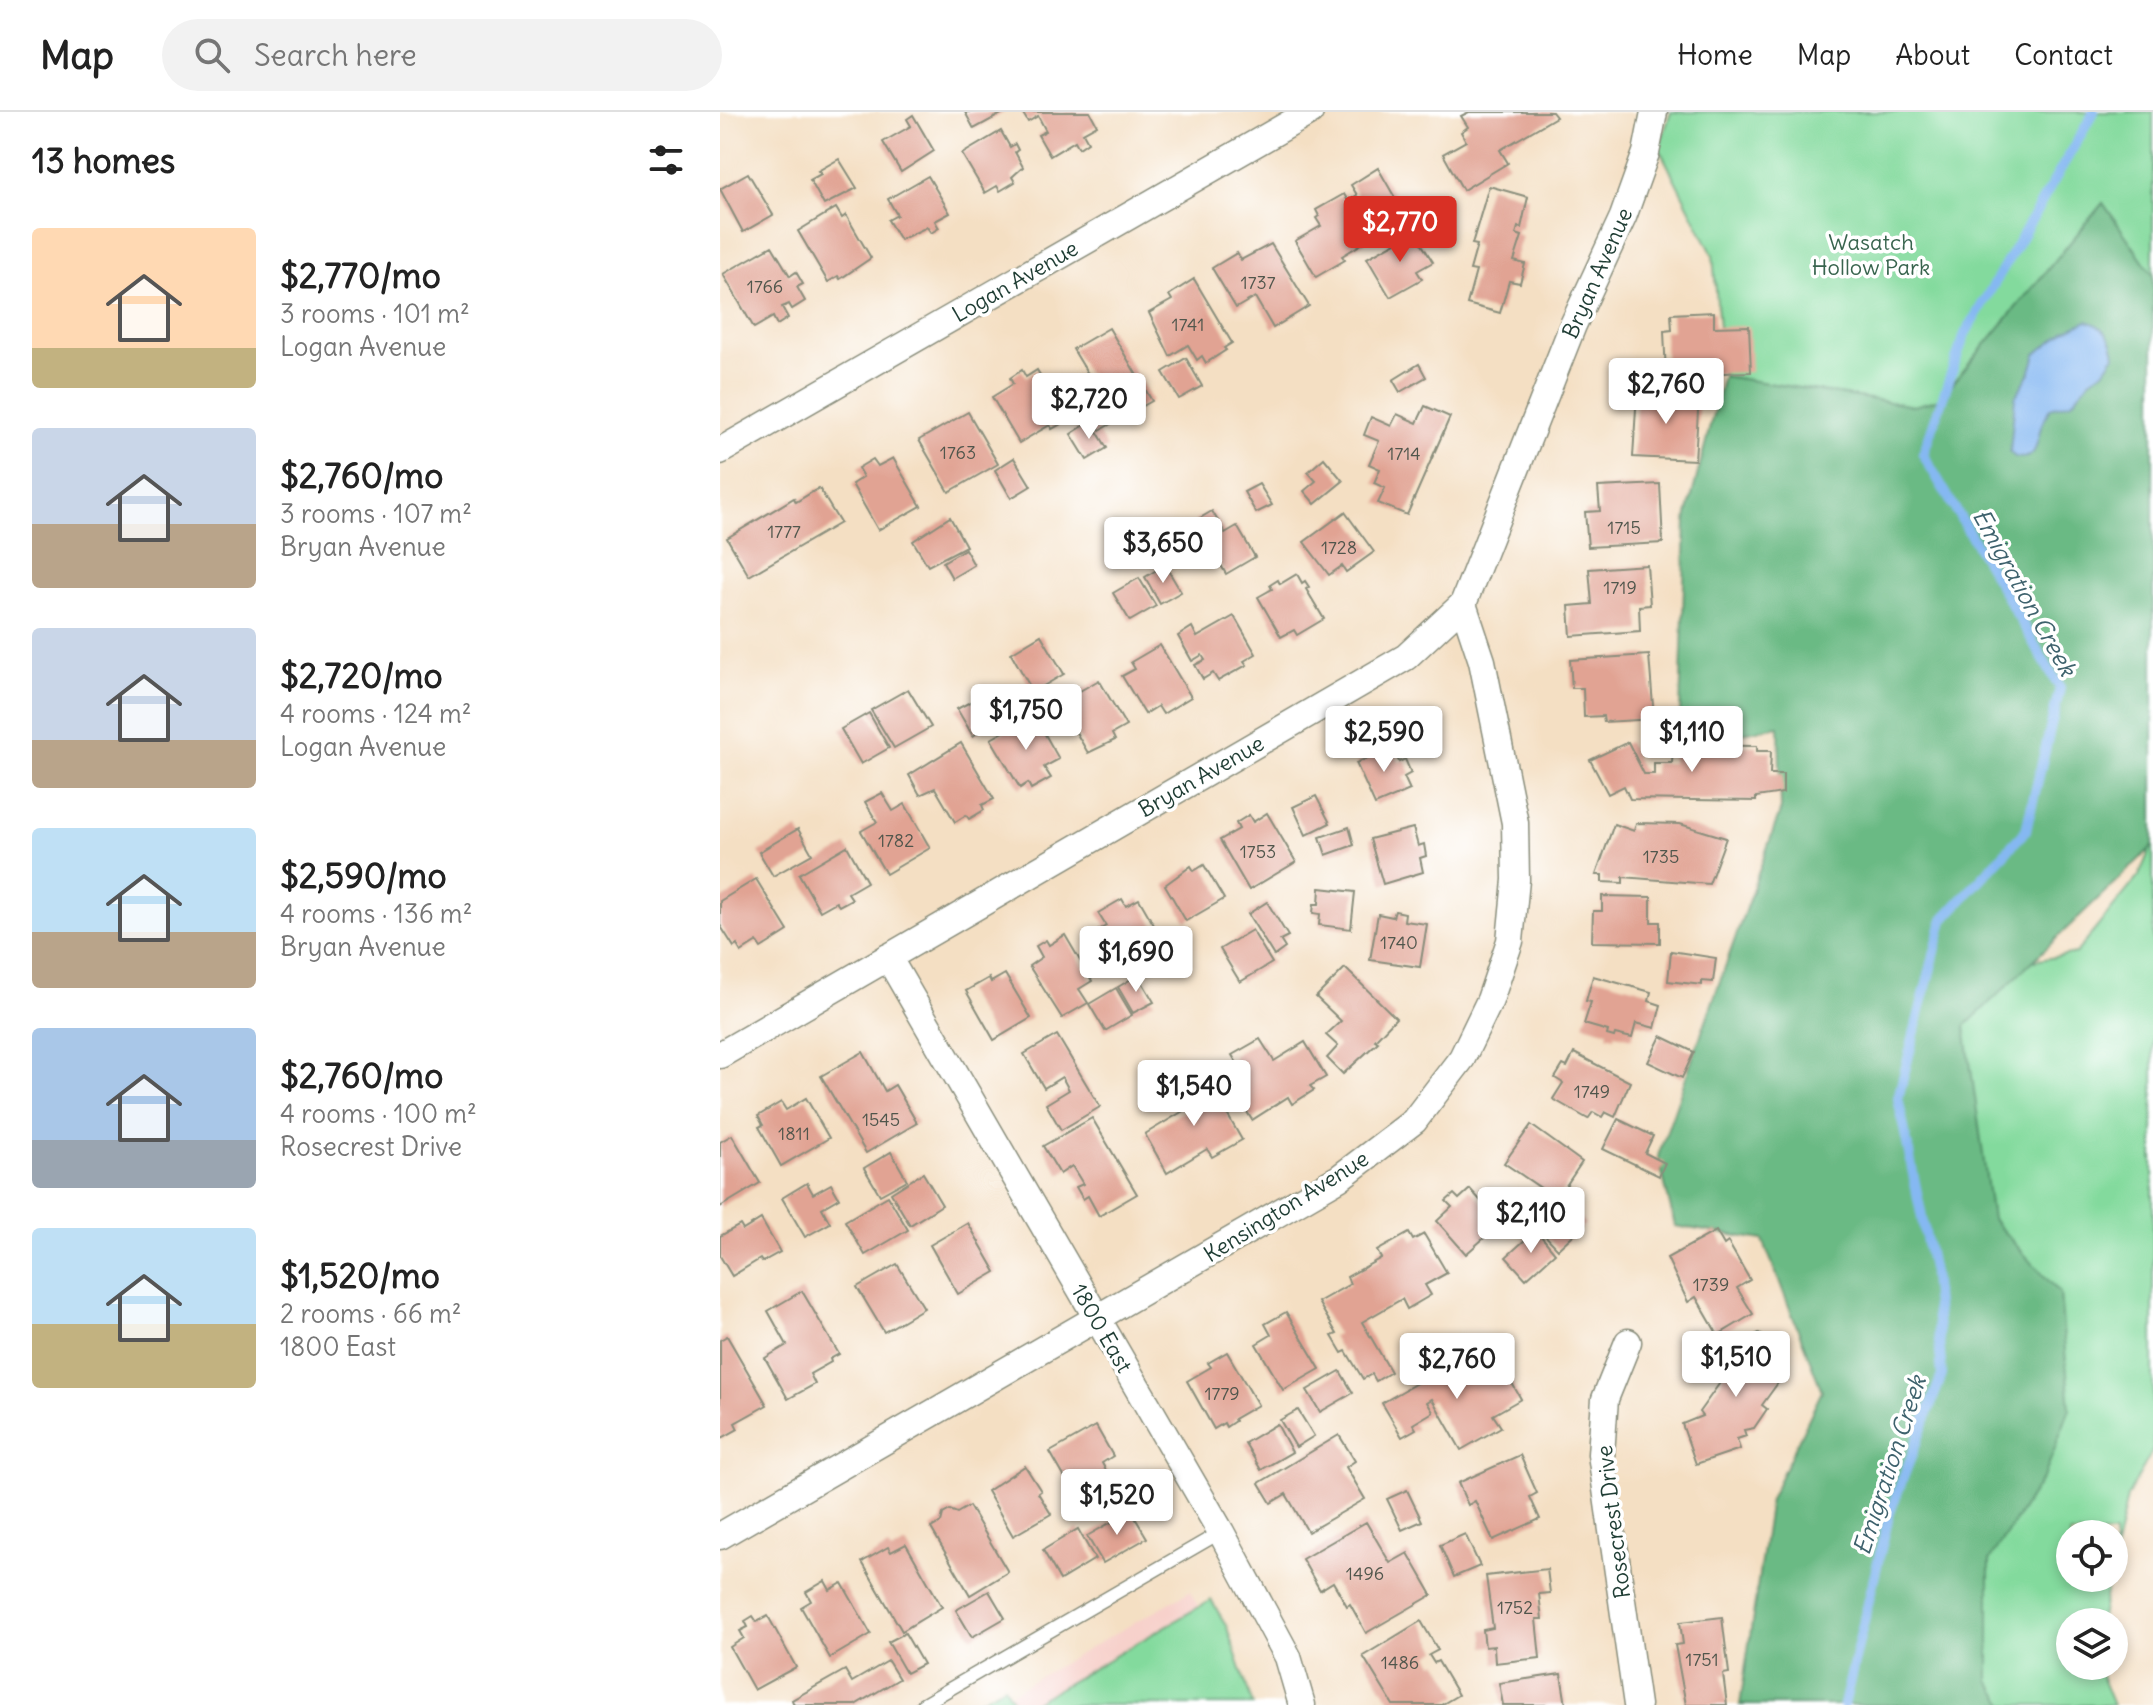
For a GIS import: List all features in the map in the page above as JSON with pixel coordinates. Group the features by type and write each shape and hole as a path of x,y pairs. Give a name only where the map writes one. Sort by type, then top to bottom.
{"street":[{"name":"Logan Avenue","path":"720,451 1310,112"},
{"name":"Bryan Avenue","path":"720,1055 1406,657 1463,604 1573,325 1623,217 1646,153 1654,112"},
{"name":"Kensington Avenue","path":"720,1536 1339,1178 1414,1121 1462,1058 1490,1000 1510,941 1516,880 1515,823 1482,661 1463,604"},
{"name":"1800 East","path":"888,957 1221,1532 1288,1657 1302,1705"},
{"name":"Rosecrest Drive","path":"1628,1342 1605,1399 1601,1454 1637,1705"}],"lane":[{"path":"922,1705 1221,1532"}],"shaded area":[{"path":"1190,1591 1251,1705 990,1705"}],"green space":[{"name":"Wasatch Hollow Park","path":"1671,112 2153,112 2153,275 2103,203 1940,399 1914,406 1723,376 1713,255 1659,148"},
{"path":"2103,203 2153,275 2153,846 1965,1026 1992,1219 2060,1293 2070,1408 2045,1474 1989,1561 1989,1681 2006,1705 1740,1705 1770,1499 1822,1391 1763,1240 1675,1226 1658,1156 1781,809 1779,726 1679,745 1686,519 1723,376 1914,406 1940,399"},
{"path":"2153,842 2153,1450 2127,1497 2122,1520 2056,1520 2056,1592 2106,1592 2103,1608 2056,1608 2056,1680 2103,1680 2113,1705 1933,1705 1988,1219 1960,1025 2013,965 2076,953 2139,876"},
{"path":"1211,1600 1226,1625 1253,1705 1030,1705"},
{"path":"1004,1686 1016,1705 971,1705"}],"water":[{"path":"2087,321 2106,334 2115,355 2104,371 2090,380 2072,402 2050,408 2032,454 2015,457 2010,452 2015,397 2031,371 2036,354 2065,331"}],"building":[{"path":"965,112 1005,112 974,129"},
{"path":"1022,112 1090,112 1097,125 1083,133 1088,142 1079,148 1075,141 1050,156 1038,135 1046,131 1038,116 1028,122"},
{"path":"1469,112 1552,112 1556,117 1500,150 1508,163 1463,190 1443,154 1466,141 1461,132 1468,127 1461,116"},
{"path":"913,115 934,151 901,172 883,142 911,126 907,119"},
{"path":"1001,131 1010,147 1015,144 1018,150 1015,152 1023,167 1012,177 1015,182 1000,191 997,186 985,193 962,154"},
{"path":"839,159 857,188 824,205 810,180 821,174 818,171"},
{"path":"1378,168 1406,217 1342,256 1345,260 1316,277 1295,241 1321,226 1316,210 1344,194 1348,201 1357,195 1351,185"},
{"path":"748,173 773,215 743,232 720,189"},
{"path":"928,176 950,213 935,221 939,228 931,233 927,227 900,240 888,220 897,215 888,199"},
{"path":"1489,186 1528,197 1521,228 1518,227 1516,234 1522,236 1514,261 1525,264 1520,283 1509,281 1500,313 1467,304 1476,271 1470,270 1477,245 1472,244"},
{"path":"836,208 842,218 846,215 871,258 840,279 838,276 828,282 798,231"},
{"path":"1414,232 1433,262 1417,271 1422,279 1390,297 1367,258"},
{"path":"1271,244 1309,306 1273,328 1255,297 1236,308 1212,268 1237,253 1241,260"},
{"path":"772,246 790,276 796,272 803,284 797,287 805,301 792,309 789,304 782,307 788,318 777,325 773,317 754,328 723,274"},
{"path":"1194,279 1232,343 1206,363 1202,356 1197,360 1188,345 1170,356 1149,313 1172,300 1169,295"},
{"path":"1714,312 1714,327 1749,326 1751,372 1666,375 1664,331 1672,330 1671,314"},
{"path":"1109,328 1152,401 1100,430 1076,388 1091,379 1073,349"},
{"path":"1186,358 1202,386 1179,399 1163,372"},
{"path":"1419,364 1426,377 1400,392 1393,380"},
{"path":"1022,370 1026,377 1037,370 1064,415 1058,420 1061,424 1052,429 1050,425 1019,443 992,397 1013,384 1010,378"},
{"path":"1637,392 1699,395 1695,460 1633,457"},
{"path":"1425,406 1450,417 1407,515 1378,503 1385,488 1374,483 1380,469 1369,464 1379,441 1364,435 1371,417 1391,426 1397,414 1417,423"},
{"path":"968,412 998,464 949,492 919,440"},
{"path":"1091,421 1107,448 1087,460 1071,434"},
{"path":"893,458 921,506 878,530 852,484 863,477 858,468 873,459 878,466"},
{"path":"1014,458 1031,486 1011,498 995,470"},
{"path":"1324,458 1343,481 1315,504 1304,491 1316,481 1308,472"},
{"path":"1259,484 1272,505 1256,513 1244,492"},
{"path":"1660,484 1663,543 1588,547 1585,512 1600,511 1598,487"},
{"path":"819,488 840,523 749,576 727,538 794,498 796,502"},
{"path":"1212,511 1225,533 1237,526 1255,557 1226,574 1195,521"},
{"path":"1345,512 1374,552 1346,572 1342,566 1329,575 1304,542"},
{"path":"950,517 966,546 928,566 913,541"},
{"path":"965,549 974,565 952,578 943,562"},
{"path":"1165,565 1181,592 1160,604 1145,577"},
{"path":"1647,565 1650,605 1639,606 1640,631 1571,636 1569,606 1592,604 1589,569"},
{"path":"1297,574 1302,583 1305,581 1309,587 1306,589 1324,619 1297,635 1294,630 1281,637 1258,597 1272,589 1270,585 1278,580 1280,584"},
{"path":"1139,578 1156,606 1130,621 1113,593"},
{"path":"1234,616 1256,654 1244,661 1247,665 1218,681 1213,673 1203,679 1195,665 1205,660 1202,655 1192,661 1178,636 1192,627 1197,637"},
{"path":"1041,635 1064,674 1033,692 1011,653"},
{"path":"1160,645 1191,697 1163,714 1158,706 1145,714 1122,676 1135,669 1131,662"},
{"path":"1649,655 1654,719 1604,722 1603,716 1584,717 1583,688 1572,688 1570,660"},
{"path":"1099,680 1126,726 1112,734 1115,740 1088,753 1059,703"},
{"path":"908,689 931,727 894,748 871,710"},
{"path":"987,693 1001,716 973,736 957,709"},
{"path":"869,713 889,748 861,764 841,729"},
{"path":"1034,715 1059,759 1044,767 1051,778 1031,789 1028,783 1020,788 991,739"},
{"path":"1628,742 1644,774 1654,774 1654,763 1672,763 1673,745 1757,746 1757,751 1771,751 1770,774 1783,774 1783,793 1756,797 1756,801 1630,799 1624,786 1608,794 1590,760"},
{"path":"961,743 994,799 982,805 984,810 969,819 966,815 955,822 935,788 920,795 909,775"},
{"path":"1381,746 1384,751 1393,747 1399,762 1405,759 1411,773 1404,777 1410,790 1375,805 1356,763 1368,758 1366,753"},
{"path":"882,793 893,811 905,804 930,848 886,874 861,831 877,822 865,802"},
{"path":"1316,796 1330,823 1306,835 1293,807"},
{"path":"1267,813 1296,862 1249,890 1220,840 1239,829 1236,823 1249,815 1253,822"},
{"path":"1636,823 1680,824 1726,838 1709,884 1623,877 1623,883 1602,882 1602,875 1596,875 1614,824 1634,831"},
{"path":"1349,827 1354,845 1326,855 1320,837"},
{"path":"1413,828 1418,846 1424,844 1426,856 1420,858 1423,872 1383,884 1370,839"},
{"path":"798,829 812,854 773,876 759,852"},
{"path":"847,846 867,882 848,893 852,899 839,906 836,902 820,911 799,874"},
{"path":"1204,865 1224,899 1186,921 1165,885 1191,866 1194,871"},
{"path":"756,879 788,931 761,948 757,942 741,952 737,945 734,947 720,925 720,901"},
{"path":"1320,888 1355,892 1351,929 1319,925 1320,914 1313,913 1314,904 1319,904"},
{"path":"1602,896 1651,897 1651,922 1660,922 1660,943 1592,942 1593,911 1602,911"},
{"path":"1122,899 1126,906 1139,899 1162,939 1156,943 1162,953 1137,968 1131,956 1110,966 1092,934 1106,926 1098,913"},
{"path":"1267,902 1288,936 1280,940 1285,948 1274,956 1248,914"},
{"path":"1395,911 1405,913 1404,921 1427,924 1420,967 1370,960 1378,914 1393,917"},
{"path":"1252,930 1272,963 1240,982 1220,949"},
{"path":"1065,935 1092,981 1079,989 1088,1003 1062,1018 1029,966 1042,957 1036,946 1046,940 1049,945"},
{"path":"1671,951 1716,958 1713,982 1702,981 1702,985 1668,981"},
{"path":"1345,968 1396,1018 1375,1040 1378,1042 1343,1074 1327,1058 1338,1046 1326,1035 1341,1021 1316,997"},
{"path":"1005,974 1031,1018 994,1040 966,991 989,978 991,982"},
{"path":"1138,975 1154,1002 1133,1013 1118,987"},
{"path":"1593,976 1651,992 1649,1001 1661,1005 1655,1028 1636,1023 1632,1038 1615,1034 1614,1037 1607,1035 1608,1031 1584,1024 1591,1002 1586,1001"},
{"path":"1116,988 1132,1015 1105,1031 1089,1004"},
{"path":"1057,1035 1100,1107 1061,1130 1046,1104 1069,1090 1062,1077 1044,1088 1024,1054"},
{"path":"1661,1036 1694,1052 1682,1078 1648,1062"},
{"path":"1260,1039 1274,1061 1305,1042 1326,1077 1310,1086 1314,1090 1292,1104 1288,1097 1252,1120 1232,1087 1246,1078 1232,1055"},
{"path":"863,1052 885,1091 895,1085 917,1123 866,1153 821,1076"},
{"path":"1574,1053 1630,1082 1615,1117 1605,1112 1602,1117 1593,1112 1588,1119 1553,1099 1563,1083 1555,1078 1563,1065 1567,1067"},
{"path":"1204,1074 1242,1140 1212,1157 1207,1149 1167,1173 1145,1134 1190,1107 1179,1088"},
{"path":"806,1098 829,1138 781,1166 759,1127 763,1125 758,1116 781,1102 786,1110"},
{"path":"1092,1118 1137,1194 1099,1216 1088,1196 1083,1199 1076,1187 1083,1184 1072,1166 1060,1174 1043,1146"},
{"path":"1618,1119 1653,1136 1645,1153 1665,1163 1659,1176 1603,1149"},
{"path":"1531,1125 1582,1162 1557,1199 1504,1163"},
{"path":"732,1135 760,1183 720,1207 720,1142"},
{"path":"891,1152 907,1180 880,1195 864,1168"},
{"path":"923,1173 942,1205 910,1225 891,1193"},
{"path":"807,1183 813,1194 831,1184 839,1198 822,1208 830,1223 805,1237 782,1198"},
{"path":"1470,1189 1501,1223 1466,1254 1437,1221 1452,1207 1446,1201 1454,1194 1459,1199"},
{"path":"888,1196 908,1230 865,1255 845,1221"},
{"path":"1565,1203 1585,1224 1558,1249 1538,1228"},
{"path":"761,1219 780,1252 762,1262 760,1259 732,1276 720,1256 720,1236 740,1225 743,1230"},
{"path":"968,1223 996,1272 958,1294 930,1245"},
{"path":"1536,1230 1555,1253 1526,1279 1506,1257"},
{"path":"1716,1231 1724,1245 1728,1242 1750,1280 1737,1288 1753,1314 1718,1335 1696,1297 1688,1302 1667,1258"},
{"path":"1409,1233 1413,1240 1424,1234 1447,1273 1425,1285 1431,1295 1407,1309 1402,1299 1362,1322 1391,1372 1376,1381 1372,1374 1363,1379 1346,1351 1342,1353 1332,1336 1337,1334 1318,1302 1350,1284 1347,1277 1381,1258 1377,1251"},
{"path":"897,1264 924,1308 884,1332 857,1287"},
{"path":"802,1291 839,1354 810,1374 815,1384 788,1399 765,1358 787,1345 768,1311"},
{"path":"1286,1312 1320,1369 1283,1390 1256,1344 1271,1335 1265,1324"},
{"path":"1759,1333 1788,1360 1780,1380 1762,1405 1767,1409 1754,1428 1744,1430 1746,1436 1737,1439 1740,1449 1696,1464 1682,1424 1702,1416 1699,1412 1722,1380 1723,1363 1733,1347"},
{"path":"727,1336 767,1405 735,1423 738,1429 720,1439 720,1340"},
{"path":"1227,1352 1258,1405 1226,1427 1224,1423 1214,1429 1187,1381 1211,1367 1208,1363"},
{"path":"1495,1353 1521,1399 1493,1415 1501,1427 1461,1450 1432,1399 1427,1402 1433,1412 1413,1424 1416,1429 1402,1437 1382,1403 1448,1365 1455,1377"},
{"path":"1340,1371 1353,1393 1320,1412 1307,1390"},
{"path":"1298,1410 1314,1436 1296,1447 1280,1420"},
{"path":"1277,1424 1292,1452 1261,1470 1245,1443"},
{"path":"1096,1426 1113,1456 1102,1463 1111,1480 1077,1499 1050,1452"},
{"path":"1339,1435 1355,1461 1346,1467 1365,1499 1308,1532 1286,1494 1271,1503 1259,1483"},
{"path":"1520,1455 1537,1493 1530,1497 1540,1519 1493,1540 1475,1501 1468,1505 1458,1483"},
{"path":"1025,1466 1051,1514 1013,1536 987,1491"},
{"path":"1407,1490 1422,1521 1402,1530 1387,1499"},
{"path":"969,1506 1008,1572 970,1595 931,1528 941,1522 943,1514 950,1510 957,1513"},
{"path":"1131,1511 1147,1538 1103,1563 1087,1536"},
{"path":"1366,1522 1390,1563 1408,1553 1432,1595 1366,1633 1333,1582 1320,1590 1302,1559"},
{"path":"1078,1529 1095,1559 1060,1580 1043,1550"},
{"path":"1465,1534 1480,1566 1454,1577 1440,1545"},
{"path":"906,1544 942,1607 902,1631 862,1562 888,1547 891,1552"},
{"path":"1547,1569 1550,1593 1539,1594 1542,1619 1536,1619 1540,1658 1495,1663 1494,1646 1485,1647 1483,1630 1493,1628 1486,1576"},
{"path":"825,1581 830,1590 842,1583 871,1634 830,1658 801,1607 811,1601 806,1592"},
{"path":"989,1591 1005,1618 972,1637 956,1610"},
{"path":"753,1616 757,1622 768,1616 796,1667 754,1690 730,1647 744,1638 740,1631 748,1627 745,1621"},
{"path":"1722,1617 1729,1673 1723,1674 1727,1705 1686,1705 1675,1645 1683,1644 1680,1622"},
{"path":"1421,1621 1438,1650 1429,1655 1434,1663 1438,1661 1458,1695 1441,1705 1393,1705 1363,1656"},
{"path":"905,1633 923,1664 906,1673 888,1642"},
{"path":"888,1661 899,1679 855,1705 794,1705 792,1700 845,1670 852,1682"},
{"path":"1561,1674 1566,1705 1503,1705 1499,1683"}],"waterway":[{"name":"Emigration Creek","path":"1844,1705 1889,1515 1942,1375 1933,1273 1898,1098 1943,920 2026,830 2060,688 1923,454 1965,334 2094,112"}]}
